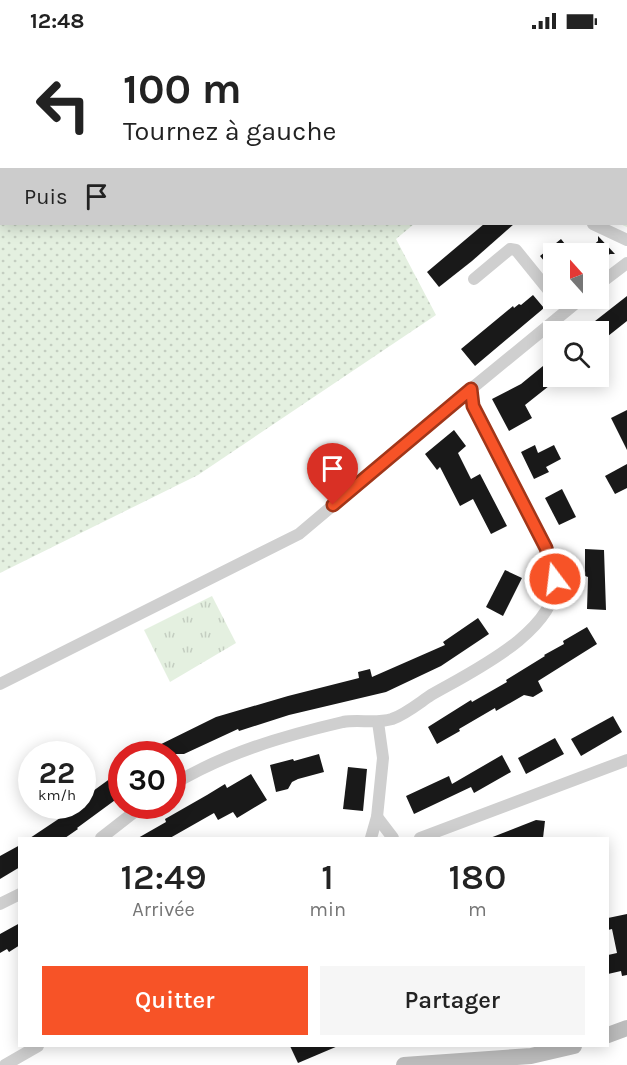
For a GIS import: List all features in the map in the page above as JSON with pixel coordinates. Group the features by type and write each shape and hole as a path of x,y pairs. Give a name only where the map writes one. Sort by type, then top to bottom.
{"main road":[{"path":"609,1035 627,1028"},
{"path":"404,1065 531,1056 570,1047"}],"street":[{"path":"595,225 627,240"},
{"path":"474,279 510,249 516,250 543,284"},
{"path":"609,277 627,263"},
{"path":"0,684 299,534 569,309"},
{"path":"186,778 234,753 281,738 346,722 378,722 395,718 514,644 539,620 552,598 555,579 546,548 473,406 471,389"},
{"path":"371,837 377,817 382,758 378,722"},
{"path":"423,837 627,760"},
{"path":"377,817 392,837"},
{"path":"102,837 125,819"},
{"path":"0,904 18,895"},
{"path":"5,1065 36,1047"}],"green space":[{"path":"0,225 413,225 396,239 436,315 198,475 0,573"},
{"path":"212,596 236,643 170,682 144,630"}],"building":[{"path":"483,225 513,225 439,287 427,272"},
{"path":"598,236 605,243 596,243"},
{"path":"533,295 543,309 475,366 461,349 513,306 514,308"},
{"path":"627,296 627,321 609,335 609,321 595,321"},
{"path":"543,366 543,387 548,387 525,405 532,418 509,431 492,399 521,384"},
{"path":"627,410 627,450 611,418"},
{"path":"454,430 466,446 458,453 471,479 480,474 507,526 491,534 473,499 460,506 440,467 437,470 425,454"},
{"path":"535,445 538,453 554,445 561,459 546,467 549,472 534,479 521,452"},
{"path":"627,464 627,488 615,494 605,476"},
{"path":"562,489 576,517 559,525 545,498"},
{"path":"585,549 604,550 606,610 587,609 588,577 585,576"},
{"path":"505,570 522,578 503,616 486,607"},
{"path":"478,618 489,634 441,666 386,692 289,715 239,731 238,729 186,753 186,741 167,741 216,717 359,678 358,672 370,669 372,677 445,645 443,642"},
{"path":"587,627 597,644 538,681 543,691 533,697 524,695 496,711 495,708 437,744 428,727 471,700 472,702 507,682 506,680"},
{"path":"613,716 622,732 581,756 571,739"},
{"path":"555,738 564,754 526,774 518,758"},
{"path":"319,754 324,772 298,779 292,782 288,789 276,792 270,765"},
{"path":"502,755 511,772 474,793 471,787 414,814 406,796 449,776 452,784"},
{"path":"348,767 367,769 363,811 343,809"},
{"path":"251,774 267,800 237,818 233,812 218,820 214,813 172,837 140,837 166,822 165,819 186,819 186,807 225,784 227,788"},
{"path":"108,780 108,805 96,814 96,789"},
{"path":"58,819 89,819 66,837 32,837"},
{"path":"536,820 545,821 543,837 493,837"},
{"path":"18,846 18,868 0,879 0,856"},
{"path":"627,914 627,975 622,976 621,971 609,974 609,955 617,953 612,929 609,930 609,918"},
{"path":"18,924 18,946 9,952 7,949 0,953 0,934"},
{"path":"290,1047 336,1047 298,1063"}],"route":[{"path":"333,505 471,389 473,406 546,548 555,579"}]}
